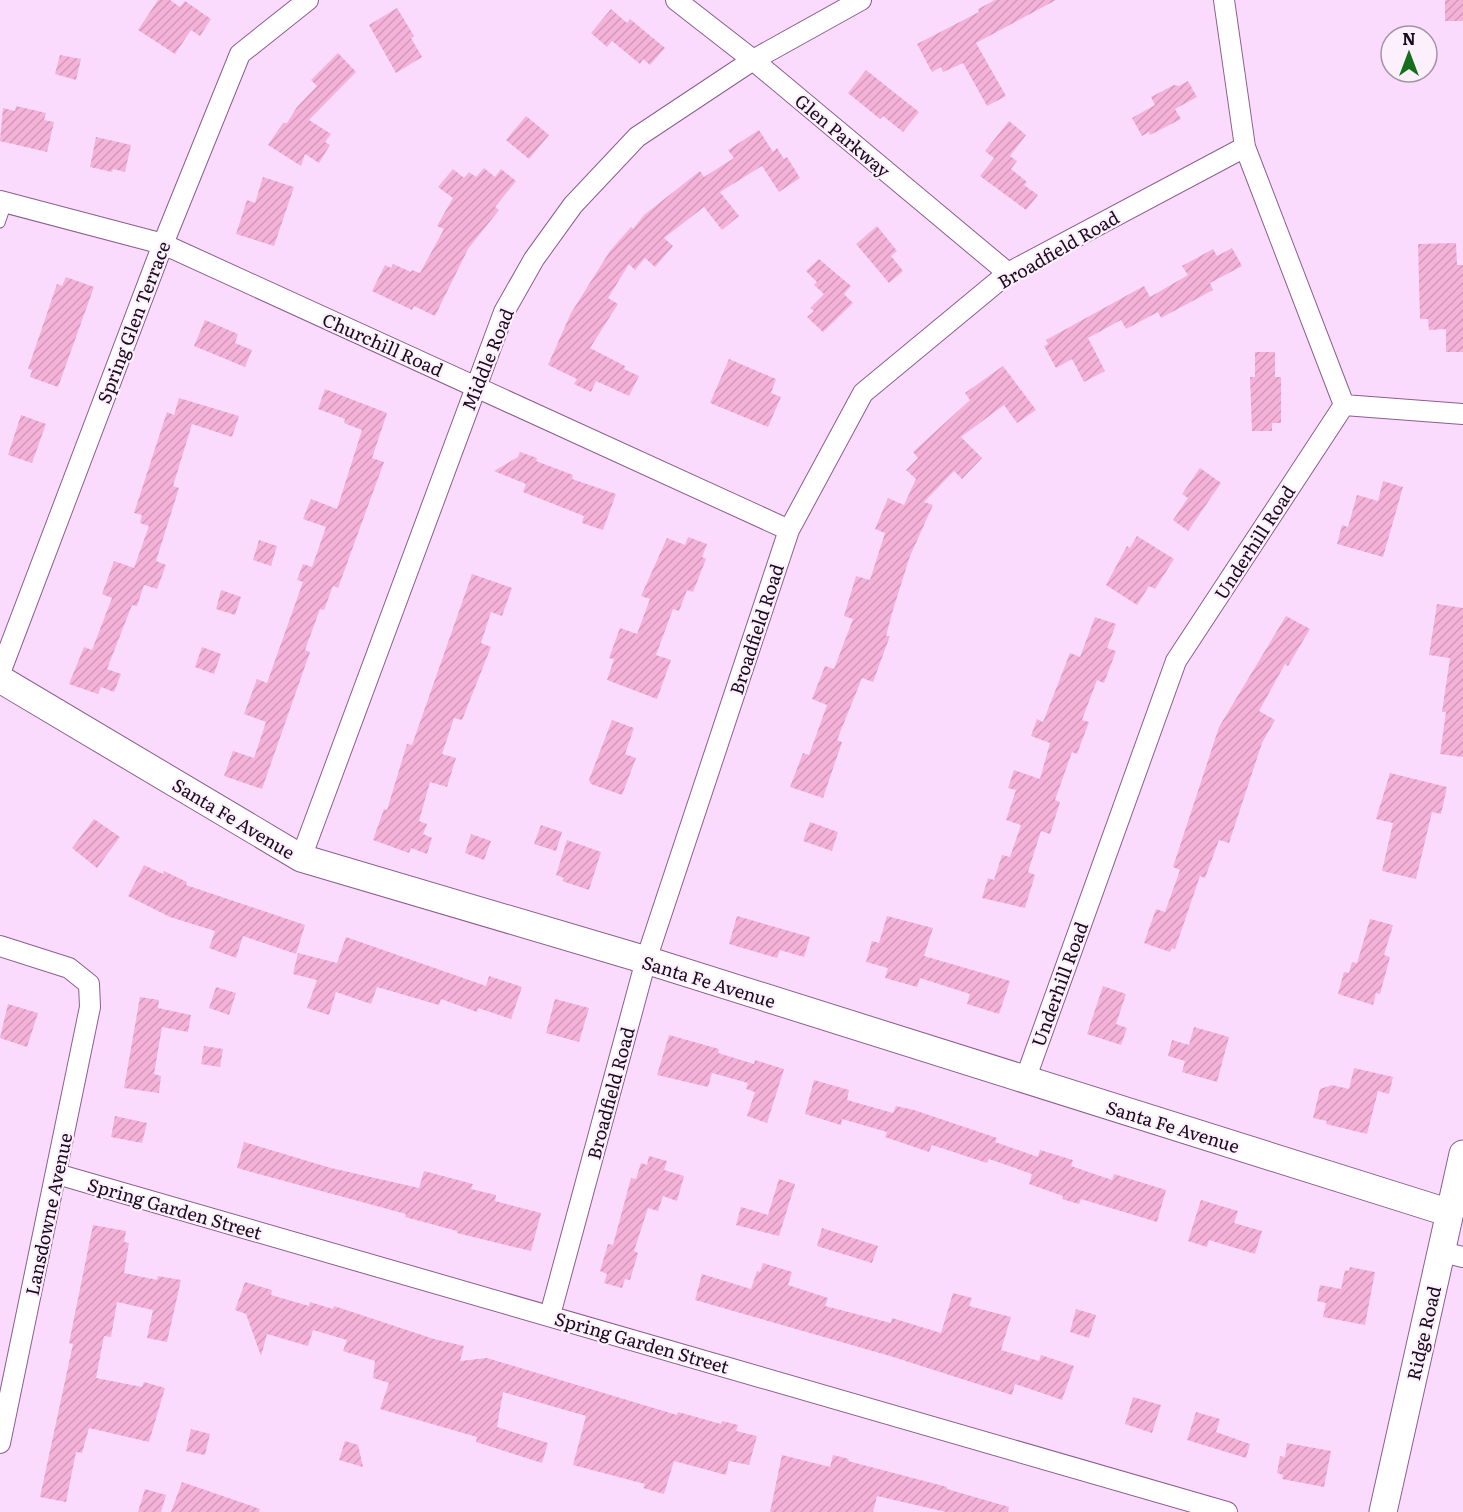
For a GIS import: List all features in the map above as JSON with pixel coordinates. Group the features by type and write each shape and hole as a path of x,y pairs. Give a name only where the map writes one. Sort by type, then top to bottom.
{"main road":[{"name":"Santa Fe Avenue","path":"0,679 301,858 646,960 1450,1213"},
{"name":"Ridge Road","path":"1383,1512 1452,1254 1450,1213 1463,1154"}],"street":[{"name":"Spring Glen Terrace","path":"0,673 163,244 240,54 308,0"},
{"name":"Glen Parkway","path":"676,0 753,60 1008,273"},
{"name":"Middle Road","path":"301,858 504,312 534,259 573,205 637,137 753,60 861,0"},
{"path":"1224,0 1245,147 1344,405 1463,414"},
{"name":"Broadfield Road","path":"550,1315 646,960 789,530 863,393 1008,273 1245,147"},
{"name":"Churchill Road","path":"4,202 163,244 789,530"},
{"name":"Underhill Road","path":"1025,1080 1176,660 1344,405"},
{"name":"Lansdowne Avenue","path":"0,946 69,968 89,984 90,1007 0,1443"},
{"name":"Spring Garden Street","path":"57,1174 1227,1512"}],"lane":[{"path":"0,223 4,202"}],"building":[{"path":"158,0 170,0 180,7 185,1 211,19 200,36 191,30 175,54 138,30"},
{"path":"995,0 1056,0 976,43 1006,96 987,106 963,63 943,72 941,67 932,72 917,44 979,12 978,9"},
{"path":"1445,0 1463,0 1463,21 1445,21"},
{"path":"397,8 414,36 411,38 422,57 396,73 369,25"},
{"path":"611,9 627,23 630,19 665,48 650,65 643,59 640,64 612,41 607,47 591,33"},
{"path":"338,53 356,72 309,120 331,134 325,142 330,145 319,163 305,154 301,166 268,145 283,123 287,123 297,107 317,86 311,80"},
{"path":"60,55 81,59 76,80 55,74"},
{"path":"866,70 919,112 903,132 883,116 880,119 848,93"},
{"path":"1188,81 1197,97 1175,109 1181,119 1150,135 1149,132 1142,136 1132,118 1155,105 1151,97 1174,85 1179,86"},
{"path":"16,106 46,113 44,120 54,122 47,152 0,141 3,108 15,111"},
{"path":"526,116 549,135 529,159 506,140"},
{"path":"1009,121 1026,135 1010,156 1017,161 1011,169 1027,182 1024,185 1038,195 1026,210 980,176 994,158 985,151"},
{"path":"759,130 773,152 777,148 784,159 787,157 800,178 779,192 762,166 720,192 739,216 722,230 704,207 664,238 673,246 655,267 645,258 635,270 629,264 608,298 618,304 590,348 639,376 629,396 596,381 591,392 574,384 577,379 548,365 571,313 610,251 631,227 633,229 644,215 700,171 704,177 734,158 728,150"},
{"path":"96,137 131,145 125,172 113,169 112,172 90,167"},
{"path":"484,168 495,177 501,169 516,181 495,207 499,210 468,249 435,316 414,306 412,310 372,291 385,265 391,268 393,264 411,272 412,270 420,273 444,229 437,226 453,198 438,187 453,169 464,178 469,172 476,177"},
{"path":"263,177 294,187 274,246 236,234 247,200 255,203"},
{"path":"877,226 897,251 891,256 903,271 889,283 856,244"},
{"path":"1456,243 1457,265 1463,265 1463,352 1446,352 1446,329 1429,330 1428,319 1420,319 1418,244"},
{"path":"1232,248 1242,266 1210,283 1213,290 1161,318 1158,312 1126,329 1121,320 1088,338 1105,371 1084,382 1072,359 1056,368 1044,346 1048,344 1046,340 1144,286 1150,297 1188,275 1182,266 1213,249 1217,256"},
{"path":"819,259 851,286 844,294 853,303 823,332 807,317 814,311 810,308 824,294 814,285 817,282 806,271"},
{"path":"66,277 94,287 58,387 30,377 32,370 28,369 57,284 62,286"},
{"path":"205,320 238,334 235,343 252,350 245,367 194,346"},
{"path":"1255,352 1275,352 1275,377 1281,377 1281,423 1272,423 1272,431 1252,431 1250,377 1255,377"},
{"path":"729,359 776,379 771,393 781,397 768,427 710,403"},
{"path":"1003,366 1036,410 1017,423 1004,405 961,437 982,458 962,479 954,471 924,502 933,505 910,556 886,636 890,636 873,682 862,678 837,740 842,742 823,798 790,787 803,753 809,755 827,705 812,699 825,666 834,669 853,619 844,616 856,576 870,580 885,533 875,529 888,498 904,505 916,479 906,470 918,458 913,452 970,400 965,393"},
{"path":"325,389 387,413 372,458 384,462 338,588 333,586 324,610 320,609 305,650 310,652 262,789 224,776 233,751 254,758 266,722 244,714 257,679 267,683 303,582 297,580 303,564 312,567 326,527 303,519 311,499 337,509 362,430 344,423 345,419 318,409"},
{"path":"179,398 239,416 232,437 192,424 173,486 179,488 156,561 166,565 157,589 144,585 137,606 132,605 107,669 121,674 114,692 101,687 98,694 69,684 84,647 92,650 112,598 102,594 114,561 134,568 149,526 140,523 142,515 134,513 167,412 174,415"},
{"path":"21,415 46,424 32,463 8,455"},
{"path":"520,452 537,458 536,461 573,475 572,479 616,494 603,530 582,523 584,516 523,492 526,484 494,471 518,457"},
{"path":"1200,468 1221,483 1188,531 1173,520 1188,498 1182,494"},
{"path":"1383,481 1403,487 1383,557 1337,544 1342,525 1348,527 1357,495 1378,501"},
{"path":"1137,536 1174,559 1155,589 1149,586 1137,605 1106,585 1127,546 1130,548"},
{"path":"688,537 707,544 702,557 706,559 693,592 687,590 679,611 673,609 656,655 671,660 657,699 607,680 614,659 609,658 620,628 637,634 650,599 641,596 667,538 685,545"},
{"path":"259,540 277,546 271,566 253,560"},
{"path":"472,574 512,588 502,616 491,612 481,643 491,647 462,720 454,718 442,754 456,758 447,787 430,782 419,821 427,824 423,834 432,838 427,854 411,848 409,853 373,840 384,809 387,810 407,744 412,745"},
{"path":"221,590 241,597 235,615 216,609"},
{"path":"1437,604 1463,608 1463,757 1440,754 1446,712 1442,712 1450,658 1429,655"},
{"path":"1286,616 1310,629 1288,666 1285,664 1259,711 1275,720 1262,743 1229,843 1219,840 1205,878 1200,876 1175,949 1172,948 1170,952 1144,943 1156,909 1165,912 1180,870 1173,867 1219,727"},
{"path":"1095,617 1116,624 1107,648 1116,651 1104,683 1097,680 1082,720 1089,722 1077,754 1072,752 1055,800 1060,802 1050,834 1041,831 1028,872 1035,875 1025,908 982,898 988,878 994,880 1002,855 1010,857 1021,825 1006,820 1016,790 1008,788 1014,770 1040,779 1050,743 1031,736 1037,719 1043,722 1070,653 1080,657"},
{"path":"202,647 221,654 214,674 195,667"},
{"path":"612,720 634,728 625,754 636,758 622,795 591,784 589,780"},
{"path":"1390,773 1447,787 1441,814 1432,812 1416,879 1382,871 1393,823 1376,819"},
{"path":"94,819 120,837 97,868 72,848"},
{"path":"810,822 838,832 832,851 803,841"},
{"path":"541,825 562,832 556,851 534,844"},
{"path":"471,834 491,841 484,860 465,853"},
{"path":"567,840 601,852 589,890 562,881 564,878 556,875"},
{"path":"144,865 163,874 164,871 187,882 186,885 305,925 296,954 243,936 236,958 209,948 215,931 170,917 128,896"},
{"path":"737,916 810,937 804,957 780,950 777,958 729,944"},
{"path":"887,916 933,928 924,956 1010,981 999,1014 967,1004 970,994 920,978 917,987 885,978 888,968 866,962 872,941 879,943"},
{"path":"1370,919 1393,925 1384,955 1390,957 1380,994 1376,993 1373,1005 1338,994 1344,972 1349,973 1352,962 1357,963"},
{"path":"346,937 486,986 489,976 522,987 511,1019 478,1008 477,1012 441,999 439,1005 377,987 371,1004 336,992 329,1015 307,1008 317,980 293,974 298,953 337,963"},
{"path":"1103,986 1126,994 1116,1024 1127,1028 1121,1045 1087,1034"},
{"path":"216,987 236,993 229,1015 209,1008"},
{"path":"140,997 159,1000 158,1008 191,1015 188,1032 162,1027 154,1074 161,1076 159,1093 124,1088"},
{"path":"555,999 589,1008 579,1042 546,1033"},
{"path":"8,1004 38,1013 27,1047 0,1038"},
{"path":"1194,1027 1229,1037 1217,1082 1182,1072 1185,1061 1168,1056 1172,1040 1189,1045"},
{"path":"669,1035 719,1049 718,1053 754,1064 755,1060 784,1069 767,1123 747,1116 755,1092 746,1089 748,1083 712,1073 708,1087 657,1075"},
{"path":"204,1046 223,1049 220,1067 201,1064"},
{"path":"1354,1068 1393,1077 1389,1094 1378,1091 1367,1134 1326,1124 1327,1121 1313,1118 1320,1089 1332,1085 1349,1089"},
{"path":"814,1080 849,1090 847,1100 893,1113 896,1106 914,1110 997,1138 995,1142 1038,1157 1040,1150 1073,1160 1071,1166 1112,1180 1114,1174 1166,1190 1157,1222 1081,1199 1079,1204 1062,1199 1063,1196 1029,1184 1032,1174 989,1159 987,1163 932,1145 929,1152 885,1137 887,1132 842,1119 841,1125 805,1114"},
{"path":"115,1116 147,1123 142,1143 111,1137"},
{"path":"244,1142 331,1168 419,1188 424,1171 473,1184 471,1189 496,1195 495,1201 541,1213 531,1251 457,1233 457,1231 405,1217 406,1214 237,1168"},
{"path":"649,1156 667,1161 664,1170 684,1176 677,1201 663,1196 658,1211 648,1208 634,1251 638,1253 630,1280 625,1279 622,1288 604,1283 607,1274 600,1271 608,1244 613,1245 631,1178 636,1179 641,1163 647,1165"},
{"path":"779,1179 795,1184 779,1236 736,1225 741,1207 768,1215"},
{"path":"1201,1200 1238,1211 1234,1223 1262,1231 1255,1254 1209,1240 1207,1247 1188,1241"},
{"path":"93,1225 126,1231 124,1242 129,1243 124,1273 157,1280 158,1276 181,1280 167,1342 147,1338 153,1310 117,1302 111,1337 104,1336 96,1378 142,1387 144,1382 165,1388 149,1442 89,1428 82,1453 76,1452 66,1502 40,1497 73,1344 69,1343"},
{"path":"822,1228 878,1246 872,1263 817,1246"},
{"path":"763,1263 792,1272 788,1285 828,1298 825,1306 891,1323 892,1318 941,1333 953,1293 972,1298 969,1306 1011,1317 1001,1350 1039,1361 1041,1355 1074,1366 1062,1400 1015,1384 1012,1395 890,1356 695,1300 702,1274 751,1289 757,1271 760,1272"},
{"path":"1350,1267 1375,1272 1365,1325 1323,1317 1326,1303 1317,1301 1320,1285 1341,1289 1345,1270 1349,1271"},
{"path":"245,1282 272,1290 271,1295 309,1306 310,1302 333,1309 334,1306 434,1339 464,1346 460,1361 487,1358 677,1415 678,1412 721,1424 722,1421 738,1425 736,1431 757,1436 749,1465 729,1461 726,1475 674,1461 664,1494 643,1488 645,1484 573,1465 586,1416 503,1392 497,1427 548,1443 542,1463 476,1442 477,1437 380,1409 389,1383 373,1378 375,1361 343,1351 347,1340 313,1330 308,1346 267,1334 261,1356 246,1314 235,1310"},
{"path":"1076,1309 1096,1315 1089,1338 1070,1332"},
{"path":"1133,1397 1161,1405 1152,1433 1125,1424"},
{"path":"1196,1412 1220,1419 1216,1432 1250,1444 1246,1458 1187,1440"},
{"path":"191,1429 210,1434 205,1455 186,1451"},
{"path":"345,1441 358,1445 363,1467 339,1460"},
{"path":"1287,1443 1331,1451 1324,1487 1282,1479 1283,1475 1277,1473 1280,1456 1285,1457"},
{"path":"782,1455 830,1467 833,1455 849,1459 848,1461 947,1487 947,1489 1009,1507 1008,1512 946,1512 877,1496 873,1512 770,1512"},
{"path":"182,1482 260,1509 259,1512 171,1512"},
{"path":"145,1489 166,1495 161,1512 138,1512"}]}
